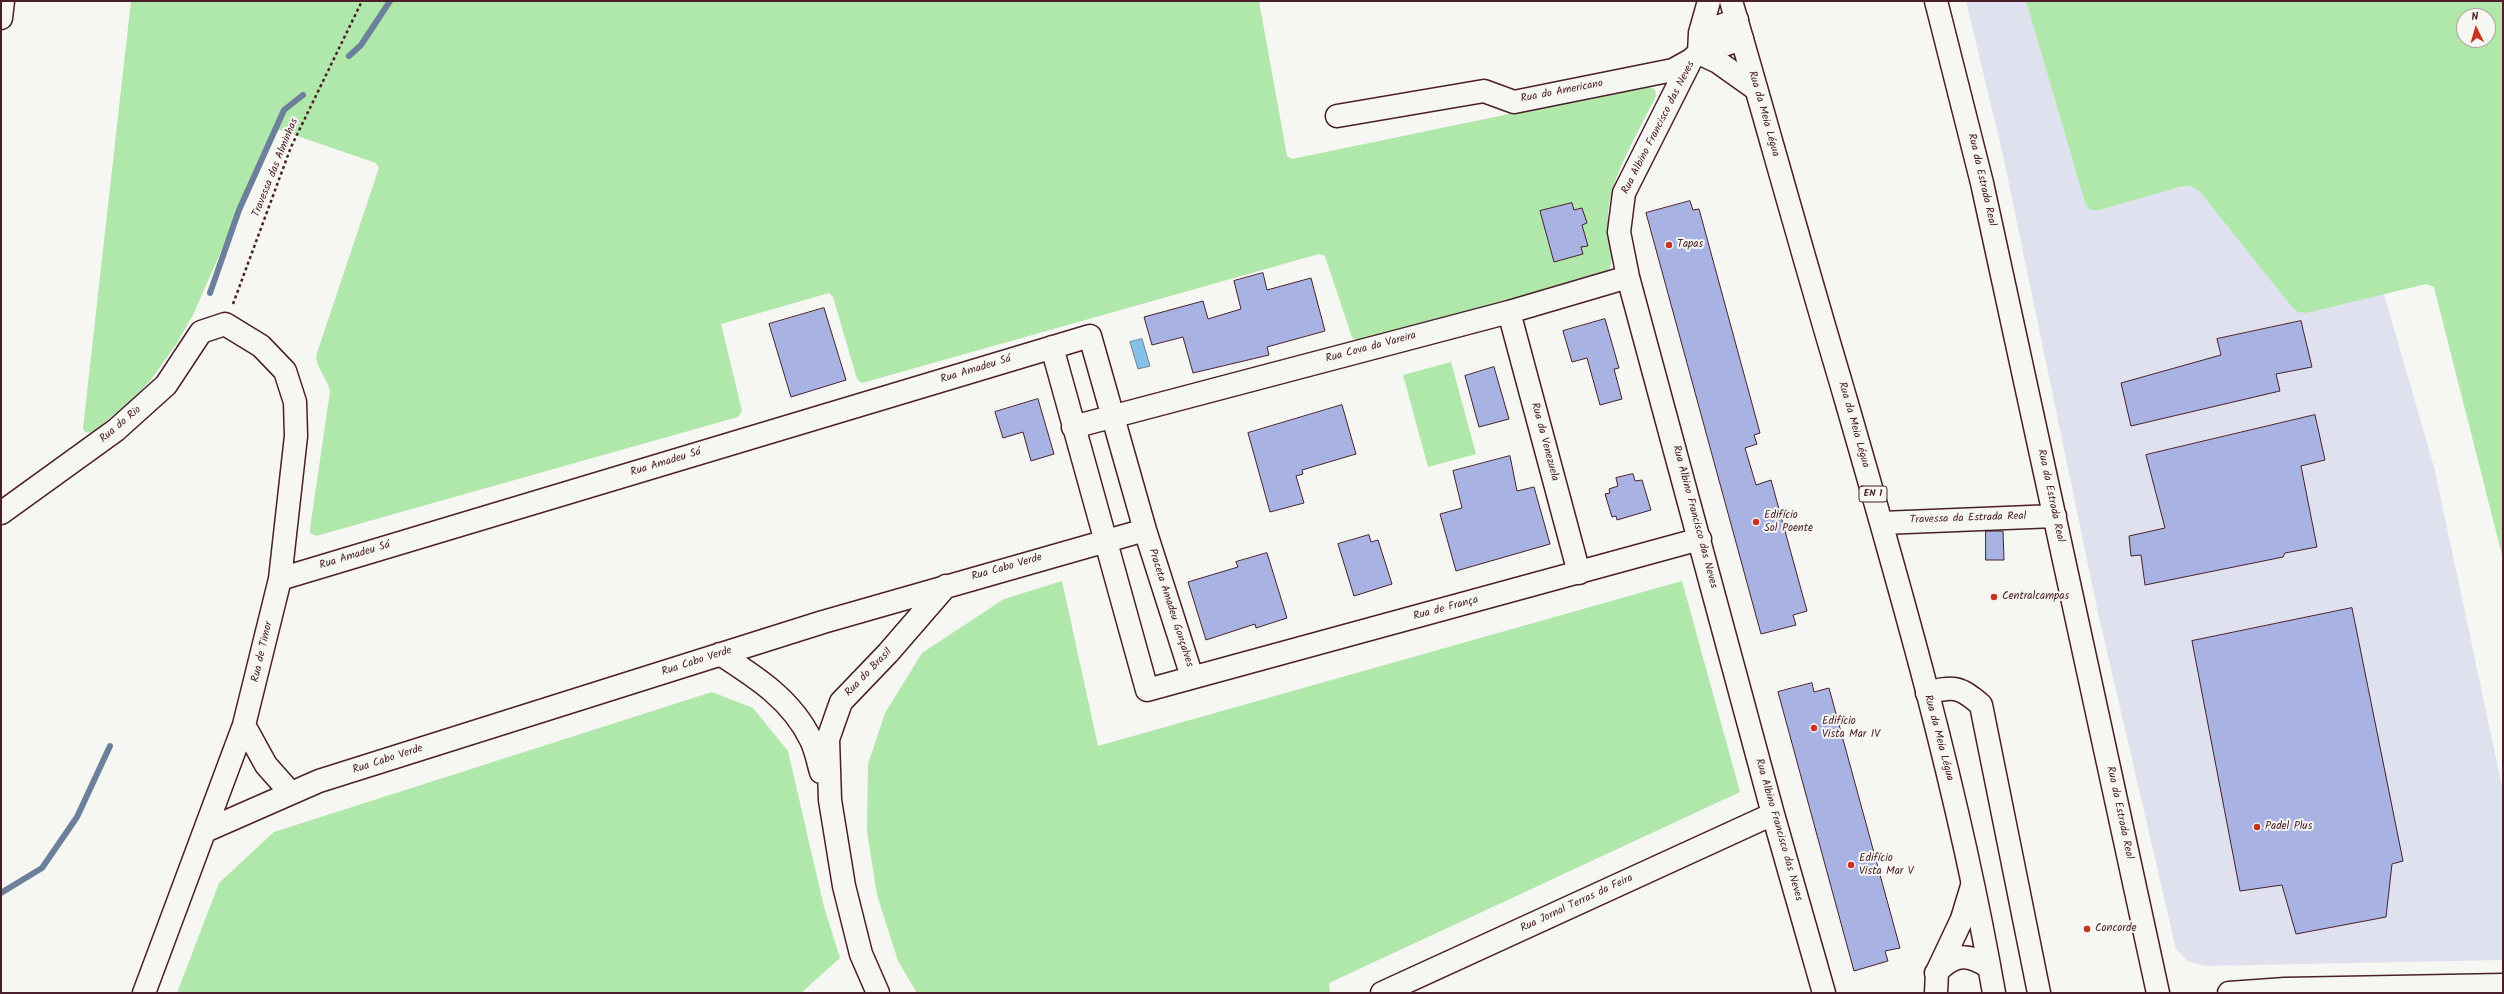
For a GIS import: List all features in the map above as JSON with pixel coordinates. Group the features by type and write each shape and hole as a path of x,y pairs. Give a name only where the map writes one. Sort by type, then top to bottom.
{"street":[{"path":"1,18 2,1"},
{"name":"Rua Albino Francisco das Neves","path":"1709,1 1697,49 1624,193 1620,232 1628,277 1700,539 1773,814 1824,993"},
{"name":"Rua da Estrada Real","path":"1936,1 1982,183 2158,993"},
{"name":"Rua Albino Francisco das Neves","path":"1697,49 1737,20"},
{"name":"Rua da Meia Légua","path":"1737,20 1882,523 1927,693 1950,783 1994,993"},
{"name":"Rua Albino Francisco das Neves","path":"1697,49 1756,89"},
{"name":"Rua do Americano","path":"1337,116 1484,91 1514,102 1673,70 1697,49"},
{"name":"Rua Cova da Vareira","path":"1113,416 1509,312 1628,277"},
{"name":"Rua da Venezuela","path":"1509,312 1579,573"},
{"name":"Rua do Rio","path":"1,514 116,430 166,385 201,332 225,324"},
{"name":"Rua de Timor","path":"144,993 244,724 280,579 296,436 295,402 285,371 261,346 225,324"},
{"name":"Praceta Amadeu Gonçalves","path":"1090,336 1144,530 1192,677 1147,690 1052,348 1090,336"},
{"name":"Rua Amadeu Sá","path":"280,579 1052,348"},
{"path":"1073,427 1113,416"},
{"name":"Travessa da Estrada Real","path":"1882,523 2055,516"},
{"path":"1105,539 1144,530"},
{"name":"Rua Cabo Verde","path":"205,831 290,792 720,654 1105,539"},
{"name":"Rua de França","path":"1192,677 1700,539"},
{"name":"Rua do Brasil","path":"878,993 861,954 844,886 830,800 828,738 840,702 888,653 946,586"},
{"name":"Rua do Brasil","path":"720,654 760,680 789,705 811,740 830,800"},
{"path":"1927,693 1946,688 1958,688 1981,705 2039,993"},
{"path":"244,724 266,765 290,792"},
{"name":"Rua Jornal Terras da Feira","path":"1382,993 1773,814"},
{"path":"1936,982 1962,919 1972,886"},
{"path":"1922,993 1936,982 1950,959 1960,957 1976,959 1989,966"},
{"path":"2229,993 2285,989 2503,985"}],"path":[{"name":"Travessa das Alminhas","path":"225,324 291,147 362,1"}],"shaded area":[{"path":"1966,1 2026,1 2085,203 2191,186 2200,192 2295,310 2307,313 2384,294 2434,467 2503,791 2503,960 2204,966 2188,961 2176,949 2098,613 2004,160"}],"green space":[{"path":"131,1 1259,1 1287,156 1292,159 1644,86 1655,89 1656,96 1627,154 1614,185 1608,214 1612,254 1609,270 1605,276 1356,341 1352,337 1325,256 1319,254 862,383 857,379 833,297 829,293 721,324 742,411 738,417 316,536 310,533 310,529 330,391 327,381 316,360 316,356 379,168 376,163 280,130 273,132 194,313 177,343 150,381 131,401 91,433 85,432 83,428"},
{"path":"2026,1 2503,1 2503,559 2434,287 2426,284 2307,313 2298,312 2292,307 2200,192 2191,186 2180,187 2099,210 2090,210 2085,203"},
{"path":"1451,362 1476,454 1428,467 1403,375"},
{"path":"1062,581 1098,746 1682,581 1740,792 1329,983 1330,993 917,993 898,961 877,895 867,831 868,764 885,713 922,653 1004,599"},
{"path":"712,692 753,708 788,751 824,907 840,958 801,993 177,993 219,883 274,832"}],"water":[{"path":"1142,339 1150,366 1138,369 1130,342"}],"building":[{"path":"1690,201 1693,210 1699,209 1760,433 1754,435 1757,444 1745,448 1756,485 1771,480 1807,611 1793,615 1796,625 1761,634 1646,213"},
{"path":"1572,203 1574,210 1582,208 1587,223 1582,225 1588,246 1581,247 1583,254 1554,262 1540,211"},
{"path":"1263,273 1267,290 1311,278 1325,331 1267,347 1269,355 1193,373 1183,337 1152,345 1144,317 1203,301 1208,319 1241,309 1234,281"},
{"path":"824,308 846,380 791,397 769,324"},
{"path":"1605,319 1619,368 1614,369 1622,399 1600,405 1587,358 1572,362 1563,331"},
{"path":"2301,321 2312,367 2276,374 2280,391 2131,426 2121,383 2221,355 2217,339"},
{"path":"1494,367 1509,419 1479,427 1465,376"},
{"path":"1038,399 1054,454 1031,461 1023,432 1003,438 995,412"},
{"path":"1342,405 1356,454 1302,470 1303,474 1296,476 1304,503 1270,512 1248,433"},
{"path":"2315,415 2325,460 2301,466 2317,547 2285,553 2283,557 2145,585 2141,555 2131,556 2129,536 2165,528 2146,455"},
{"path":"1510,456 1517,491 1534,487 1550,544 1456,571 1440,514 1462,508 1453,471"},
{"path":"1633,474 1635,481 1642,480 1651,510 1617,520 1616,516 1612,517 1605,494 1610,493 1609,489 1618,486 1616,478"},
{"path":"1986,531 2003,531 2004,560 1986,560"},
{"path":"1369,535 1371,542 1378,540 1392,584 1354,596 1338,544"},
{"path":"1267,553 1287,618 1256,628 1255,624 1206,640 1188,582 1238,567 1236,562"},
{"path":"2352,608 2403,861 2392,864 2386,917 2296,934 2282,885 2240,891 2192,641"},
{"path":"1812,683 1814,692 1829,688 1900,948 1885,951 1888,961 1854,971 1778,692"}],"waterway":[{"path":"349,56 361,45 390,1"},
{"path":"210,293 239,210 284,110 303,95"},
{"path":"1,893 42,868 77,817 110,746"}],"place":[{"name":"Tapas","path":"1669,245"},
{"name":"Edifício Sol Poente","path":"1756,522"},
{"name":"Centralcampas","path":"1994,597"},
{"name":"Edifício Vista Mar IV","path":"1814,728"},
{"name":"Padel Plus","path":"2257,827"},
{"name":"Edifício Vista Mar V","path":"1851,865"},
{"name":"Concorde","path":"2087,929"}]}
